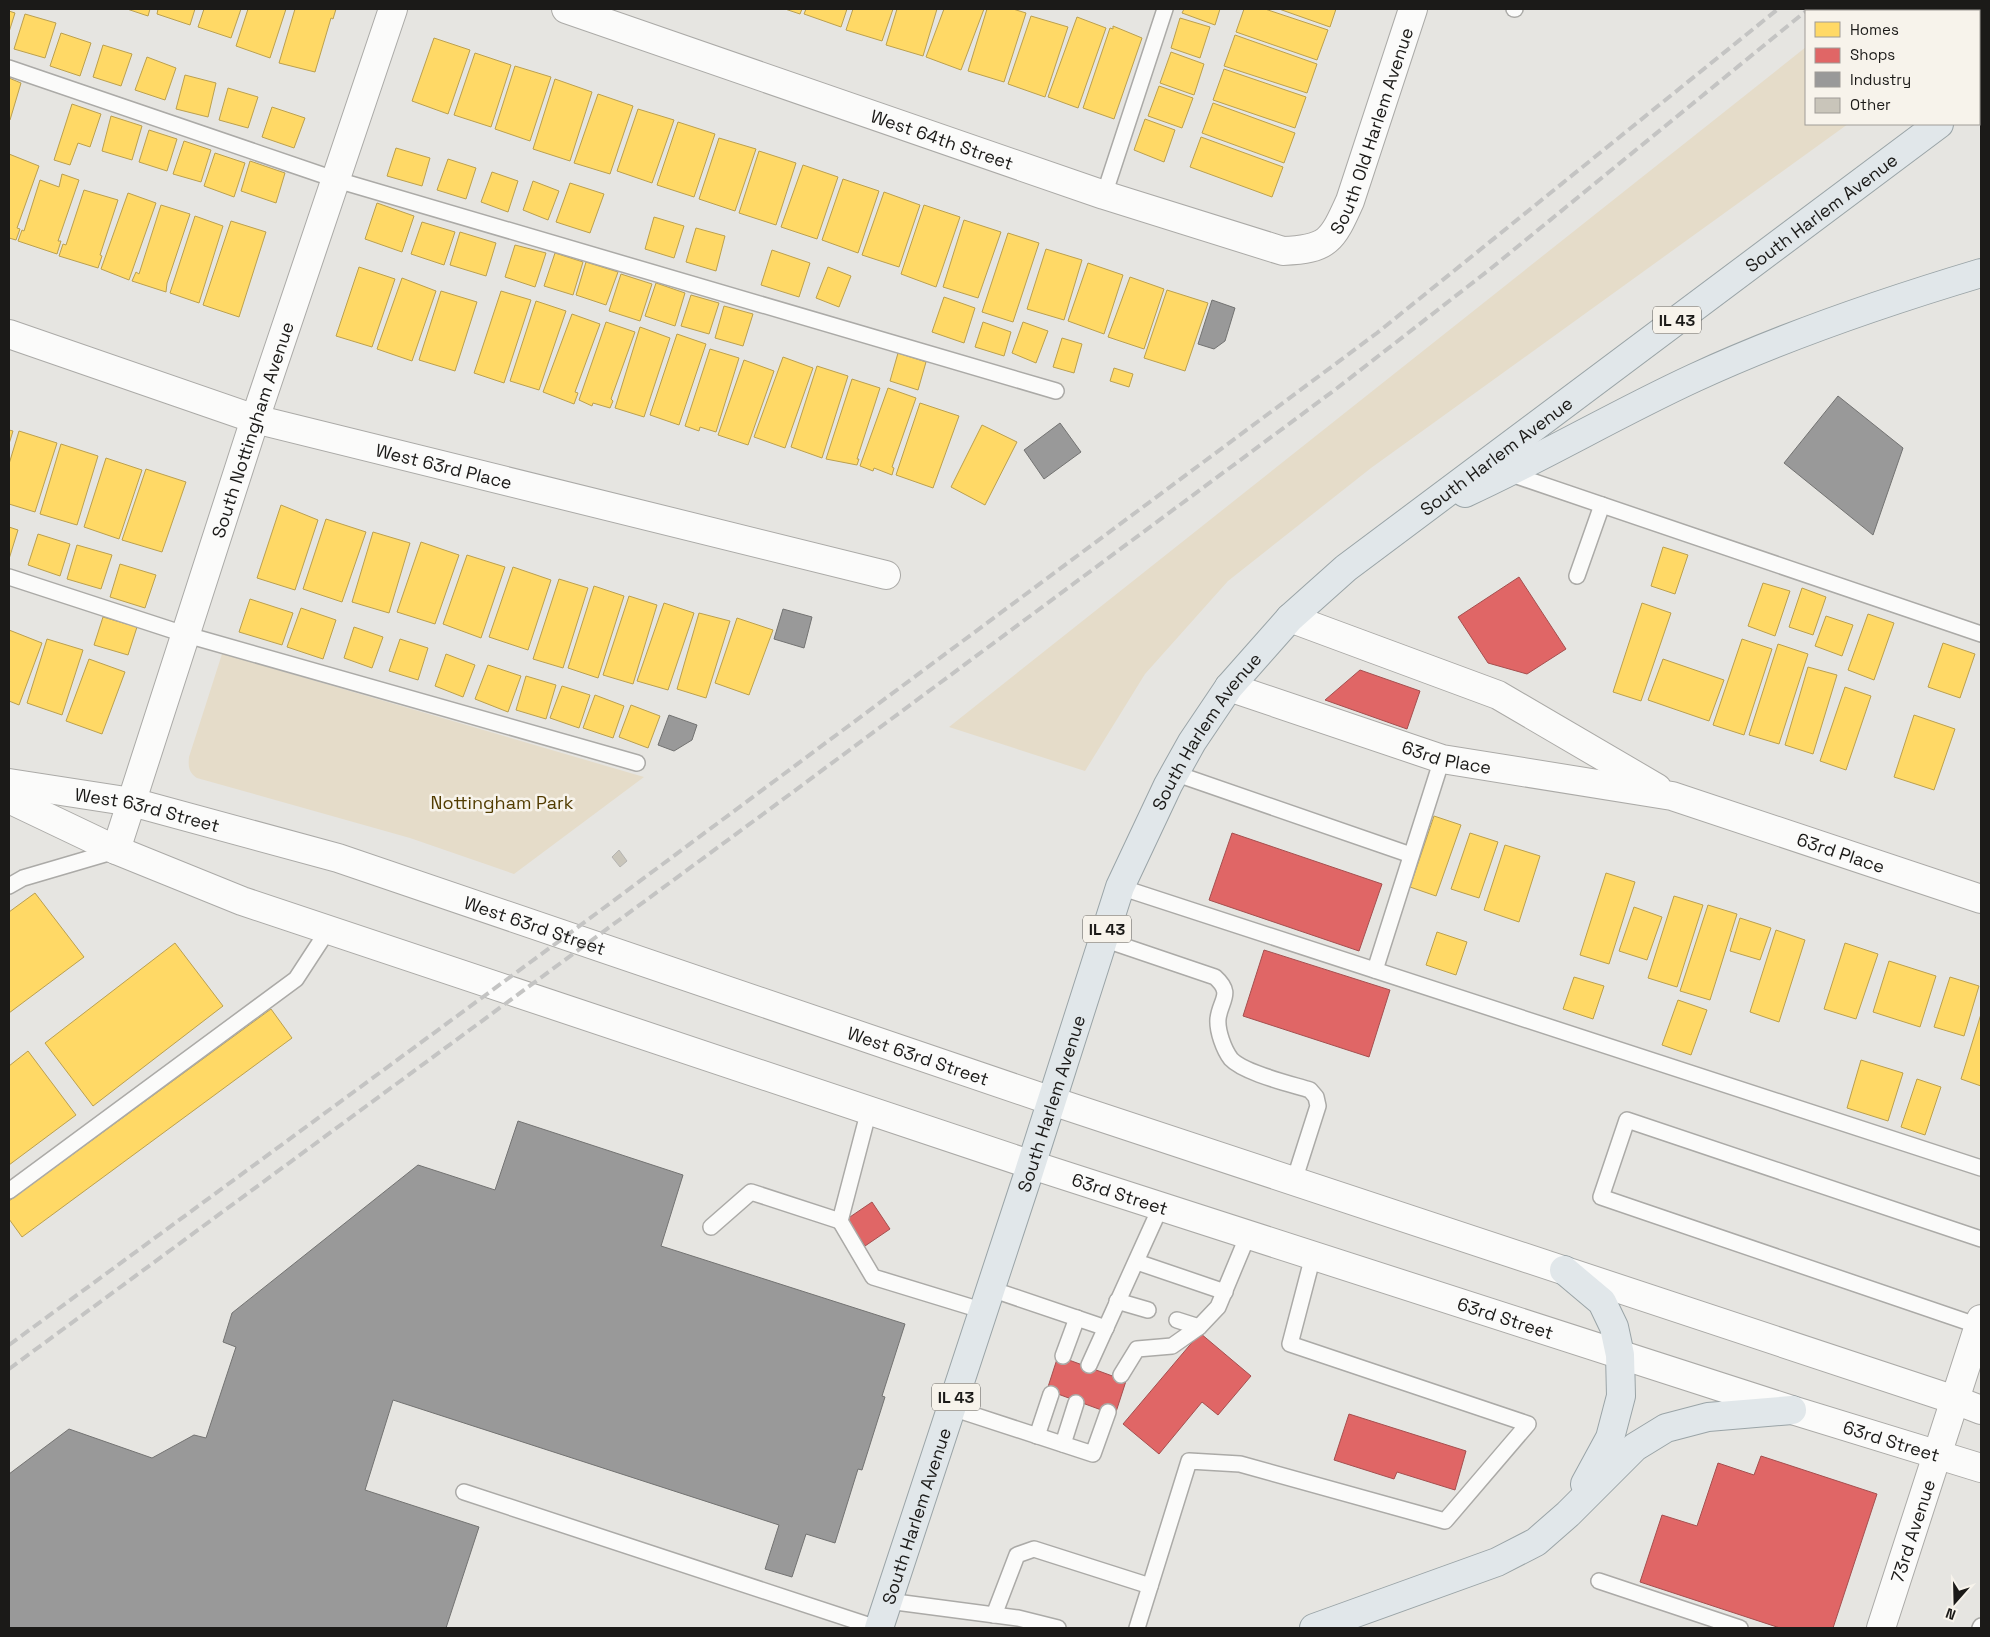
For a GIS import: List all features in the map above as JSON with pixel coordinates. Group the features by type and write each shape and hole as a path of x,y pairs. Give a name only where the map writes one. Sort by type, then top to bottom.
{"main road":[{"name":"South Harlem Avenue","path":"878,1628 1032,1165 1120,887 1174,773 1192,742 1230,687 1290,618 1346,568 1938,125"},
{"path":"1416,516 1508,473 1694,378 1808,330 1905,296 1981,273"},
{"path":"1564,1270 1602,1302 1614,1327 1620,1355 1621,1396 1610,1438 1568,1514"},
{"path":"1314,1628 1497,1562 1536,1542 1568,1514 1635,1447 1666,1428 1708,1417 1792,1410"}],"street":[{"name":"South Nottingham Avenue","path":"116,850 255,420 393,9"},
{"name":"West 64th Street","path":"566,9 1104,194 1283,251 1303,250 1320,246"},
{"name":"South Old Harlem Avenue","path":"1320,246 1333,236 1350,201 1413,9"},
{"name":"West 63rd Place","path":"9,334 255,420 886,575"},
{"name":"63rd Place","path":"1290,618 1498,695 1672,796"},
{"name":"63rd Place","path":"1230,687 1442,759 1672,796 1981,900"},
{"name":"West 63rd Street","path":"9,783 132,802 338,858 1052,1101"},
{"name":"West 63rd Street","path":"9,798 116,850 242,901 1032,1165"},
{"path":"1052,1101 1981,1410"},
{"name":"63rd Street","path":"1032,1165 1792,1410 1981,1468"},
{"name":"73rd Avenue","path":"1881,1628 1980,1323"}],"lane":[{"path":"1104,194 1165,9"},
{"path":"9,68 337,180 1056,391"},
{"path":"1508,473 1981,634"},
{"path":"1577,576 1602,505"},
{"path":"9,577 186,636 637,763"},
{"path":"1374,970 1442,759"},
{"path":"1174,773 1411,855"},
{"path":"9,886 23,878 116,850"},
{"path":"1120,887 1981,1168"},
{"path":"9,1191 296,979 328,930"},
{"path":"1103,939 1215,978 1223,984 1226,995 1218,1019 1222,1041 1231,1059 1245,1069 1310,1090 1316,1097 1318,1106 1294,1181"},
{"path":"840,1221 869,1110"},
{"path":"1980,1323 1601,1197 1628,1120 1981,1239"},
{"path":"711,1227 752,1192 840,1221 872,1276 1077,1318 1106,1328"},
{"path":"1089,1365 1161,1206"},
{"path":"1121,1375 1137,1349 1172,1346 1198,1327 1218,1308 1248,1235"},
{"path":"1137,1628 1188,1461 1240,1464 1444,1521 1528,1424 1290,1344 1313,1256"},
{"path":"1137,1262 1225,1292"},
{"path":"1117,1301 1148,1310"},
{"path":"1063,1356 1077,1318"},
{"path":"1177,1320 1198,1327"},
{"path":"1037,1436 1051,1394"},
{"path":"1063,1444 1076,1403"},
{"path":"952,1408 1093,1454 1108,1412"},
{"path":"464,1492 878,1628"},
{"path":"994,1614 1017,1555 1034,1549 1150,1586"},
{"path":"1599,1581 1740,1628"},
{"path":"888,1601 994,1614 1058,1628"}],"green space":[{"path":"1981,9 1981,28 1980,10 1853,10"},
{"path":"1805,48 1805,125 1847,125 1371,468 1228,581 1145,674 1085,771 949,727"},
{"name":"Nottingham Park","path":"222,654 644,777 514,874 410,838 194,776 190,769 189,757"}],"building: Homes":[{"path":"127,9 150,9 148,16"},
{"path":"158,9 195,9 190,25 157,14"},
{"path":"204,9 241,9 231,38 198,27"},
{"path":"248,9 286,9 270,58 236,46"},
{"path":"295,9 336,9 333,19 331,18 315,72 279,63"},
{"path":"785,9 802,9 800,14"},
{"path":"806,9 847,9 841,27 804,14"},
{"path":"853,9 893,9 882,41 846,30"},
{"path":"897,9 937,9 923,56 886,45"},
{"path":"944,9 984,9 961,70 926,57"},
{"path":"987,9 1013,9 1026,13 1004,82 968,71"},
{"path":"1184,9 1220,9 1215,25 1182,13"},
{"path":"1244,9 1265,9 1328,30 1317,60 1236,32"},
{"path":"1279,9 1336,9 1330,27"},
{"path":"9,11 15,13 9,32"},
{"path":"25,14 56,23 45,58 14,49"},
{"path":"1031,16 1068,27 1045,97 1008,84"},
{"path":"1077,17 1106,28 1078,108 1048,97"},
{"path":"1180,18 1210,27 1200,58 1171,48"},
{"path":"1113,26 1142,38 1114,119 1083,108 1110,28 1113,29"},
{"path":"61,33 91,43 80,76 50,66"},
{"path":"1235,35 1317,64 1307,93 1224,66"},
{"path":"434,38 470,50 448,114 412,101"},
{"path":"103,45 132,54 121,86 93,77"},
{"path":"1171,52 1204,64 1194,95 1160,83"},
{"path":"475,53 511,65 491,127 454,115"},
{"path":"147,57 176,68 165,100 135,90"},
{"path":"515,66 551,77 530,141 495,129"},
{"path":"1224,69 1306,97 1295,128 1213,100"},
{"path":"185,75 216,83 208,117 176,109"},
{"path":"9,78 21,83 10,120 9,119"},
{"path":"555,79 592,92 570,161 533,149"},
{"path":"1159,86 1193,98 1182,128 1148,116"},
{"path":"228,88 258,97 248,128 219,120"},
{"path":"598,94 633,106 610,174 574,163"},
{"path":"1213,103 1295,133 1284,163 1202,133"},
{"path":"72,104 101,114 90,147 78,143 70,165 54,160"},
{"path":"272,107 305,118 294,148 262,137"},
{"path":"638,109 674,120 652,183 617,171"},
{"path":"111,116 142,126 132,160 102,151"},
{"path":"1145,119 1175,130 1164,162 1134,150"},
{"path":"678,122 715,134 694,197 657,185"},
{"path":"149,130 177,139 167,171 139,162"},
{"path":"1201,137 1283,167 1272,197 1190,167"},
{"path":"719,138 756,149 735,211 699,199"},
{"path":"184,141 211,150 201,182 173,174"},
{"path":"396,148 430,158 422,186 387,176"},
{"path":"759,151 796,163 776,225 739,213"},
{"path":"215,153 245,163 234,197 204,186"},
{"path":"9,154 39,166 17,228 20,229 16,240 9,238"},
{"path":"448,159 476,168 466,199 437,190"},
{"path":"250,161 285,173 276,203 241,191"},
{"path":"803,165 838,177 817,239 781,227"},
{"path":"492,172 518,181 508,212 481,202"},
{"path":"62,174 79,180 58,241 61,241 57,254 18,241 22,230 24,231 40,180 59,187"},
{"path":"843,179 879,191 858,253 822,240"},
{"path":"533,181 559,191 548,220 523,210"},
{"path":"570,183 604,194 590,233 556,222"},
{"path":"84,190 118,200 100,255 102,256 98,268 59,256 63,244 66,245"},
{"path":"884,192 920,205 899,267 862,255"},
{"path":"128,193 156,203 129,280 101,269"},
{"path":"377,203 414,216 402,252 365,239"},
{"path":"161,205 190,214 167,283 166,292 132,281 136,272 139,274"},
{"path":"924,205 960,217 936,287 901,274"},
{"path":"195,216 223,226 199,303 170,293"},
{"path":"654,217 684,226 674,258 645,249"},
{"path":"964,220 1001,232 978,298 943,287"},
{"path":"231,221 266,232 239,317 203,305"},
{"path":"422,222 455,232 444,265 411,254"},
{"path":"696,228 725,236 716,271 686,262"},
{"path":"460,232 496,243 486,276 450,265"},
{"path":"1008,233 1039,243 1013,322 982,312"},
{"path":"515,245 546,253 535,287 505,277"},
{"path":"1046,249 1082,260 1064,320 1027,309"},
{"path":"772,250 810,263 799,297 761,285"},
{"path":"555,253 583,262 573,295 544,286"},
{"path":"586,262 618,272 606,305 576,295"},
{"path":"1088,263 1123,275 1104,334 1068,321"},
{"path":"359,267 395,279 372,347 336,336"},
{"path":"828,267 851,276 839,307 816,298"},
{"path":"621,274 652,284 640,321 609,311"},
{"path":"1130,277 1164,289 1144,349 1108,337"},
{"path":"402,278 436,291 412,361 377,349"},
{"path":"656,283 685,293 675,326 645,316"},
{"path":"1167,290 1208,303 1185,371 1144,358"},
{"path":"441,291 477,302 455,371 419,360"},
{"path":"501,291 531,300 504,383 474,373"},
{"path":"691,295 719,303 709,334 681,326"},
{"path":"944,297 975,308 964,343 932,332"},
{"path":"536,301 566,311 539,390 510,381"},
{"path":"724,306 753,314 743,346 715,338"},
{"path":"572,314 600,324 575,392 578,393 574,404 543,392"},
{"path":"606,322 635,332 611,399 613,401 610,408 593,403 592,406 579,400"},
{"path":"983,322 1011,332 1004,356 975,347"},
{"path":"1023,322 1048,331 1036,363 1012,353"},
{"path":"640,327 670,338 644,417 615,408"},
{"path":"677,334 706,344 679,425 650,415"},
{"path":"1062,338 1082,344 1074,373 1053,367"},
{"path":"710,349 739,358 716,432 700,427 699,431 685,426"},
{"path":"898,353 926,362 918,390 890,381"},
{"path":"783,357 813,368 785,448 754,437"},
{"path":"744,360 774,371 748,445 718,435"},
{"path":"817,366 848,376 822,458 791,447"},
{"path":"1114,368 1133,374 1129,387 1110,381"},
{"path":"852,379 880,388 857,459 859,459 857,465 826,459"},
{"path":"888,388 916,398 892,467 894,468 892,475 874,468 873,471 860,466"},
{"path":"920,403 959,416 933,488 896,475"},
{"path":"982,425 1017,442 985,505 951,487"},
{"path":"9,430 13,431 9,444"},
{"path":"19,431 57,443 35,512 9,504 9,464"},
{"path":"61,444 98,456 77,525 40,514"},
{"path":"106,458 142,470 119,539 84,527"},
{"path":"146,469 186,482 162,552 122,540"},
{"path":"281,505 318,520 295,590 257,578"},
{"path":"326,519 366,532 342,602 303,589"},
{"path":"9,527 18,530 9,559"},
{"path":"373,532 410,543 389,613 352,602"},
{"path":"38,534 70,544 60,576 28,565"},
{"path":"421,542 459,555 435,624 397,612"},
{"path":"77,545 112,555 101,589 67,579"},
{"path":"1663,547 1688,555 1675,594 1651,586"},
{"path":"467,555 505,567 481,638 443,624"},
{"path":"120,564 156,575 145,608 110,597"},
{"path":"513,567 551,580 528,650 489,637"},
{"path":"559,579 588,588 563,668 533,659"},
{"path":"1763,583 1790,591 1775,636 1748,626"},
{"path":"594,586 624,596 598,678 568,668"},
{"path":"1802,588 1826,597 1813,635 1789,627"},
{"path":"629,596 657,605 633,684 603,675"},
{"path":"250,599 293,613 282,645 239,632"},
{"path":"664,603 694,613 668,690 637,681"},
{"path":"1642,603 1671,613 1641,701 1613,692"},
{"path":"301,608 336,620 323,659 287,647"},
{"path":"699,613 730,621 706,698 677,689"},
{"path":"1868,614 1894,623 1874,680 1848,670"},
{"path":"1826,616 1853,625 1842,656 1815,646"},
{"path":"103,617 137,627 128,655 94,645"},
{"path":"737,618 773,630 749,695 715,683"},
{"path":"354,627 383,637 372,668 344,658"},
{"path":"9,630 42,643 19,705 9,701"},
{"path":"47,639 83,650 62,715 27,703"},
{"path":"400,639 428,648 418,680 389,671"},
{"path":"1742,639 1772,649 1744,735 1713,725"},
{"path":"1943,643 1975,654 1960,698 1928,687"},
{"path":"1778,644 1808,654 1779,744 1749,735"},
{"path":"446,654 475,665 463,697 435,686"},
{"path":"89,659 125,672 102,734 66,721"},
{"path":"1663,659 1724,680 1709,721 1648,700"},
{"path":"488,665 521,676 508,712 475,699"},
{"path":"1808,667 1837,675 1813,754 1785,745"},
{"path":"526,676 556,685 546,719 516,710"},
{"path":"562,686 590,695 579,728 550,718"},
{"path":"1845,687 1871,696 1846,770 1820,761"},
{"path":"595,695 624,706 613,738 583,728"},
{"path":"631,705 660,716 648,748 619,737"},
{"path":"1914,715 1955,729 1934,790 1894,777"},
{"path":"1434,816 1461,825 1436,896 1410,887"},
{"path":"1470,833 1498,842 1479,898 1451,889"},
{"path":"1505,845 1540,856 1519,922 1484,910"},
{"path":"1606,873 1635,882 1609,964 1580,955"},
{"path":"35,893 84,957 9,1013 9,912"},
{"path":"1674,896 1703,905 1677,987 1648,978"},
{"path":"1708,905 1737,914 1710,1000 1680,991"},
{"path":"1634,907 1662,917 1647,960 1619,951"},
{"path":"1740,918 1771,928 1760,960 1730,951"},
{"path":"1776,930 1805,940 1779,1022 1750,1012"},
{"path":"1437,932 1467,942 1456,975 1426,965"},
{"path":"175,943 223,1006 93,1106 45,1043"},
{"path":"1845,943 1878,954 1856,1019 1824,1009"},
{"path":"1889,961 1936,976 1920,1027 1873,1012"},
{"path":"1574,977 1604,986 1593,1019 1563,1009"},
{"path":"1950,977 1979,986 1964,1036 1934,1027"},
{"path":"1678,1000 1707,1010 1691,1055 1662,1045"},
{"path":"271,1009 292,1038 22,1237 9,1219 9,1201"},
{"path":"1981,1014 1981,1086 1961,1079"},
{"path":"28,1051 76,1115 9,1165 9,1066"},
{"path":"1861,1060 1903,1073 1888,1121 1847,1108"},
{"path":"1917,1079 1941,1087 1925,1135 1901,1127"}],"building: Shops":[{"path":"1519,577 1566,649 1527,674 1488,663 1458,617"},
{"path":"1360,670 1420,691 1407,729 1325,700"},
{"path":"1232,833 1382,884 1359,951 1209,900"},
{"path":"1264,950 1390,990 1369,1057 1243,1016"},
{"path":"872,1202 890,1229 865,1246 847,1219"},
{"path":"1200,1333 1251,1376 1218,1415 1202,1402 1159,1454 1123,1424"},
{"path":"1058,1356 1126,1381 1115,1415 1047,1390"},
{"path":"1349,1414 1466,1451 1455,1490 1397,1472 1394,1479 1334,1460"},
{"path":"1761,1456 1877,1494 1833,1628 1780,1628 1640,1582 1662,1515 1697,1526 1718,1463 1754,1475"}],"building: Industry":[{"path":"1212,300 1235,308 1225,341 1214,349 1198,344"},
{"path":"1838,396 1903,448 1873,535 1784,463"},
{"path":"1060,423 1081,452 1044,479 1024,450"},
{"path":"783,609 812,617 804,648 774,639"},
{"path":"669,715 697,725 692,740 674,751 658,745"},
{"path":"518,1121 683,1175 661,1246 905,1324 882,1396 885,1397 862,1470 858,1469 835,1543 806,1534 792,1577 765,1569 779,1525 393,1400 365,1490 479,1527 446,1628 9,1628 9,1474 69,1429 152,1458 194,1435 206,1438 236,1347 223,1342 232,1313 418,1165 495,1190"}],"building: Other":[{"path":"619,850 627,861 620,867 612,857"}],"railway":[{"path":"9,1345 566,936 1377,333 1778,9"},
{"path":"9,1369 770,809 1336,389 1489,270 1805,12"}]}
